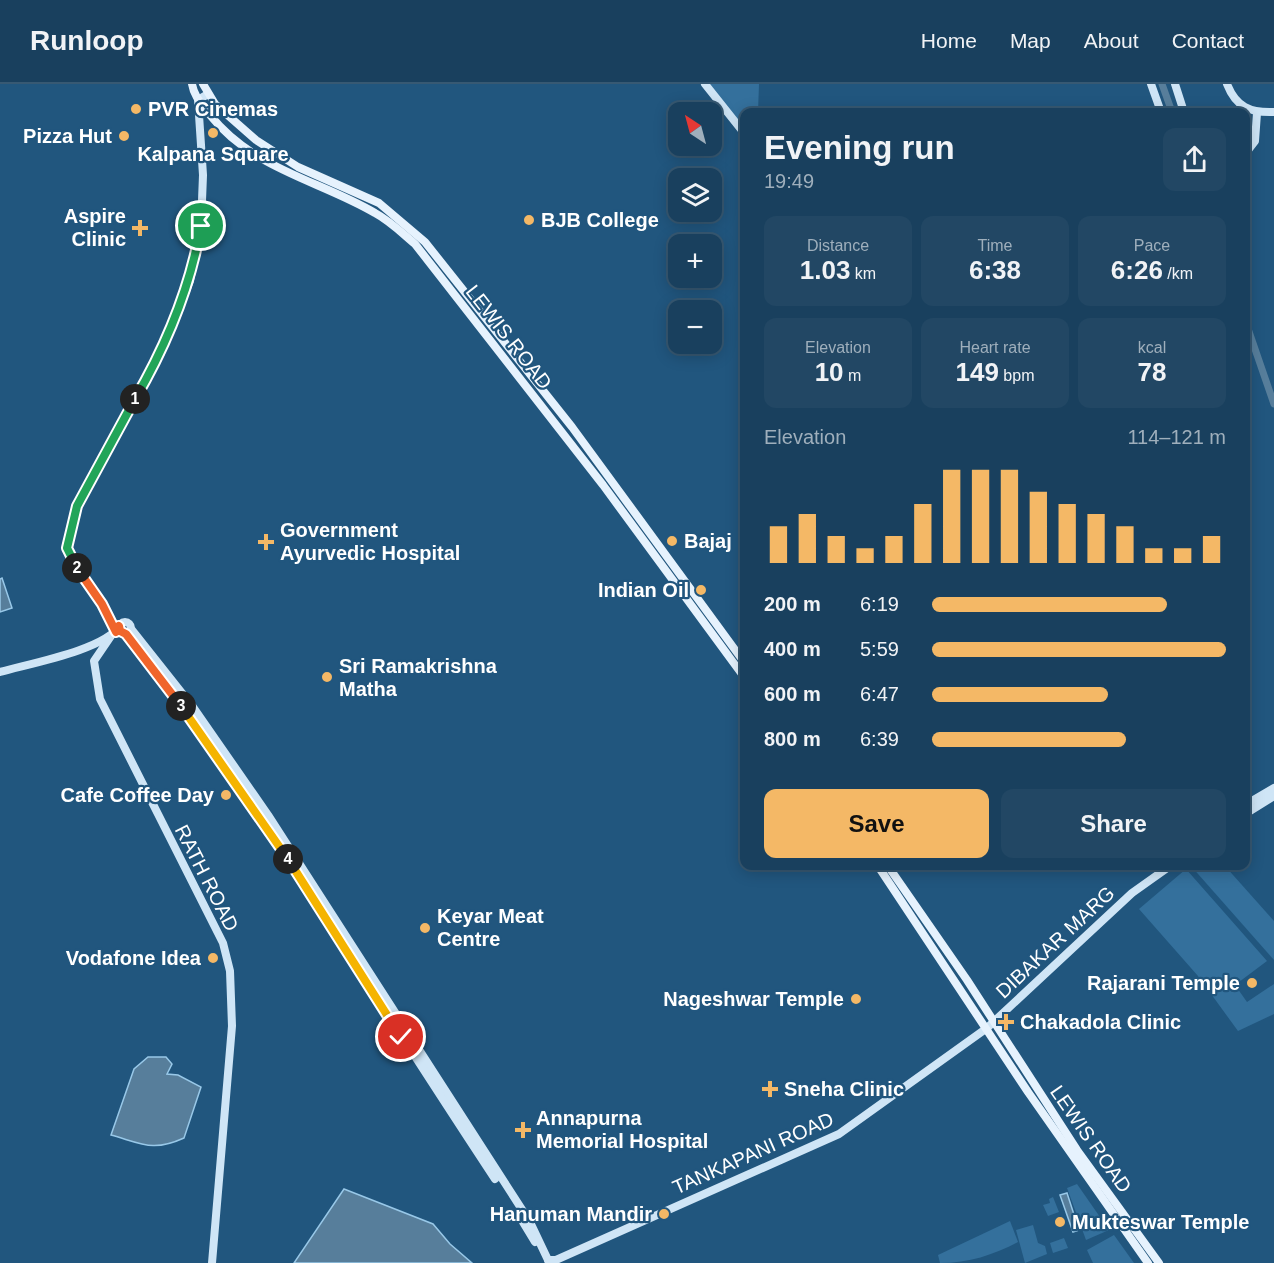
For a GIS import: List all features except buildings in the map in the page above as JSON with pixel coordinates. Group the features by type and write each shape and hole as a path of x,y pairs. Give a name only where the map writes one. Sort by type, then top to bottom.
{"main road":[{"name":"LEWIS ROAD","path":"192,84 198,100 224,130 246,148 311,185 376,213 415,244 603,485 740,672"},
{"name":"LEWIS ROAD","path":"203,84 208,94 243,131 298,167 379,203 425,242 572,427 740,657"},
{"path":"705,84 740,128"},
{"path":"1151,84 1160,108"},
{"path":"1174,84 1183,108"},
{"path":"1227,84 1236,102 1247,108"},
{"path":"0,672 75,650 115,631 102,604 81,577 67,548 77,506 161,353 190,281 201,226 202,207 198,100 208,94"},
{"path":"1250,109 1257,113 1274,112"},
{"path":"1250,148 1255,141 1257,113"},
{"name":"TANKAPANI ROAD","path":"115,631 122,634 129,632 193,707 231,761 459,1120 530,1222 548,1260 556,1260 833,1138 879,1108 990,1025"},
{"name":"RATH ROAD","path":"115,631 94,661 99,699 223,942 230,971 232,1026 212,1263"},
{"path":"1250,802 1274,788"},
{"path":"1250,811 1274,796"},
{"path":"881,870 997,1035"},
{"path":"891,870 990,1025"},
{"name":"DIBAKAR MARG","path":"990,1025 1132,893 1164,870"},
{"name":"LEWIS ROAD","path":"997,1035 1069,1153 1148,1263"},
{"name":"LEWIS ROAD","path":"997,1035 1159,1263"}],"shaded area":[{"path":"707,84 759,84 758,108 740,108 740,126"},
{"path":"2,578 12,608 0,612 0,579"},
{"path":"1187,870 1267,961 1235,985 1247,1002 1274,984 1274,1014 1238,1031 1198,976 1139,909"},
{"path":"1195,870 1229,870 1274,921 1274,960"},
{"path":"148,1057 166,1057 172,1064 167,1074 178,1075 201,1087 184,1138 164,1145 140,1144 111,1135 134,1069"},
{"path":"1077,1184 1109,1230 1086,1240 1067,1188"},
{"path":"344,1189 433,1224 450,1244 472,1263 294,1263"},
{"path":"1067,1193 1079,1230 1073,1232 1060,1195"},
{"path":"1053,1197 1059,1212 1048,1216 1043,1205 1050,1203 1049,1199"},
{"path":"1010,1221 1018,1242 980,1257 961,1262 940,1263 938,1255"},
{"path":"1033,1225 1038,1243 1045,1246 1047,1254 1025,1263 1016,1230"},
{"path":"1114,1235 1134,1263 1093,1263 1087,1250"},
{"path":"1064,1238 1068,1248 1053,1253 1050,1243"}],"waterway":[{"path":"1162,84 1171,108"},
{"path":"1250,334 1274,404"}],"place":[{"name":"PVR Cinemas","path":"136,109"},
{"name":"Kalpana Square","path":"213,133"},
{"name":"Pizza Hut","path":"124,136"},
{"name":"BJB College","path":"529,220"},
{"name":"Aspire Clinic","path":"140,228"},
{"name":"Bajaj","path":"672,541"},
{"name":"Government Ayurvedic Hospital","path":"266,542"},
{"name":"Indian Oil","path":"701,590"},
{"name":"Sri Ramakrishna Matha","path":"327,677"},
{"name":"Cafe Coffee Day","path":"226,795"},
{"name":"Keyar Meat Centre","path":"425,928"},
{"name":"Vodafone Idea","path":"213,958"},
{"name":"Rajarani Temple","path":"1252,983"},
{"name":"Nageshwar Temple","path":"856,999"},
{"name":"Chakadola Clinic","path":"1006,1022"},
{"name":"Sneha Clinic","path":"770,1089"},
{"name":"Annapurna Memorial Hospital","path":"523,1130"},
{"name":"Hanuman Mandir","path":"664,1214"},
{"name":"Mukteswar Temple","path":"1060,1222"}],"route":[{"path":"201,226 190,281 172,328 161,353 77,506 67,548 81,577 102,604 116,632 119,626 122,634 126,634 163,680 290,861 401,1037"}]}
